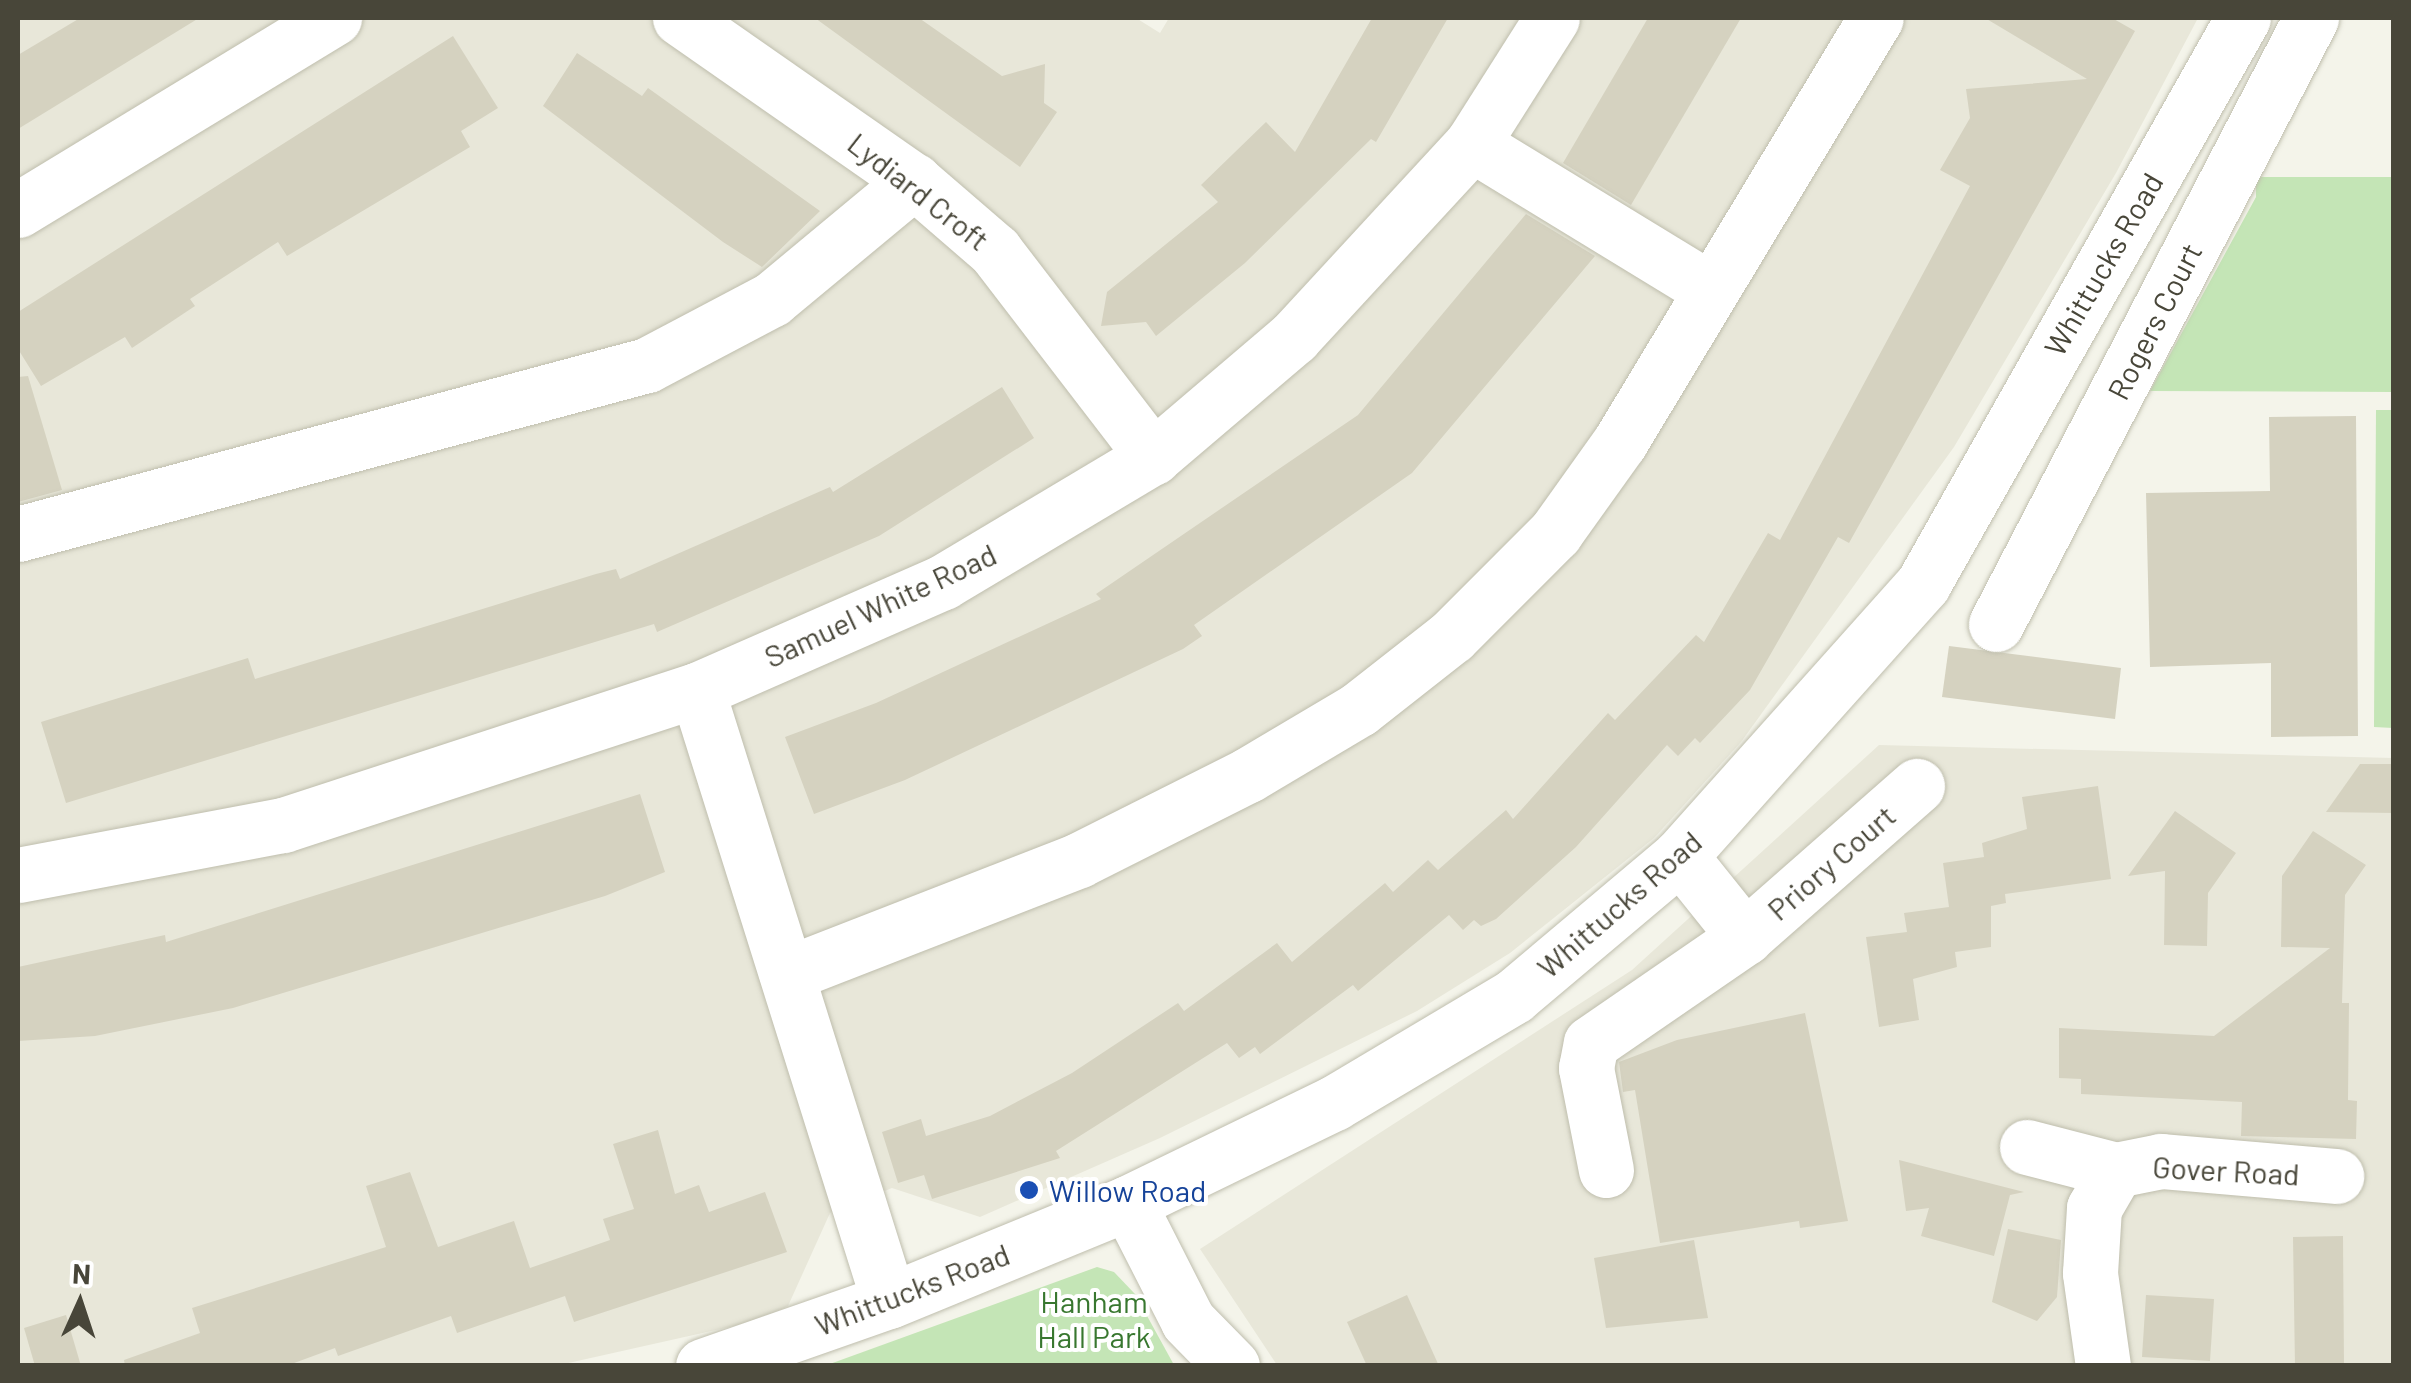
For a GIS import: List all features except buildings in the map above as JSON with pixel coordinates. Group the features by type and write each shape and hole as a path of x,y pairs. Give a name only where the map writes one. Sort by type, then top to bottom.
{"street":[{"path":"18,210 334,18"},
{"name":"Lydiard Croft","path":"680,18 914,181 995,251 1152,457"},
{"name":"Samuel White Road","path":"18,875 283,824 697,690 943,582 1152,457 1294,337 1472,144 1552,18"},
{"path":"788,974 1079,860 1248,774 1359,708 1452,636 1555,533 1620,442 1876,18"},
{"name":"Whittucks Road","path":"730,1362 1128,1203 1334,1104 1514,996 1680,856 1923,584 2243,18"},
{"name":"Rogers Court","path":"1996,624 2311,18"},
{"path":"1472,144 1712,290"},
{"path":"18,534 648,365 772,299 914,181"},
{"path":"697,690 889,1300"},
{"name":"Priory Court","path":"1606,1170 1586,1068 1591,1042 1745,937 1917,786"},
{"name":"Priory Court","path":"1680,856 1745,937"},
{"name":"Gover Road","path":"2027,1147 2116,1170 2162,1162 2336,1176"},
{"name":"Gover Road","path":"2103,1366 2090,1273 2094,1208 2116,1170"},
{"path":"1128,1203 1188,1321 1232,1366"}],"shaded area":[{"path":"18,18 1136,18 1160,33 1169,18 2198,18 2116,173 1954,447 1741,742 1654,838 1510,953 1417,1011 1160,1138 980,1217 892,1188 830,1213 788,1306 756,1321 555,1366 18,1365"},
{"path":"1879,745 2393,758 2393,1365 1277,1365 1200,1249 1632,970"}],"green space":[{"path":"2256,177 2393,177 2393,392 2150,391 2256,197"},
{"path":"2376,410 2393,410 2393,728 2374,727"},
{"name":"Hanham Hall Park","path":"1097,1267 1114,1272 1135,1294 1174,1365 827,1365"}],"place":[{"name":"Willow Road","path":"1029,1190"}]}
